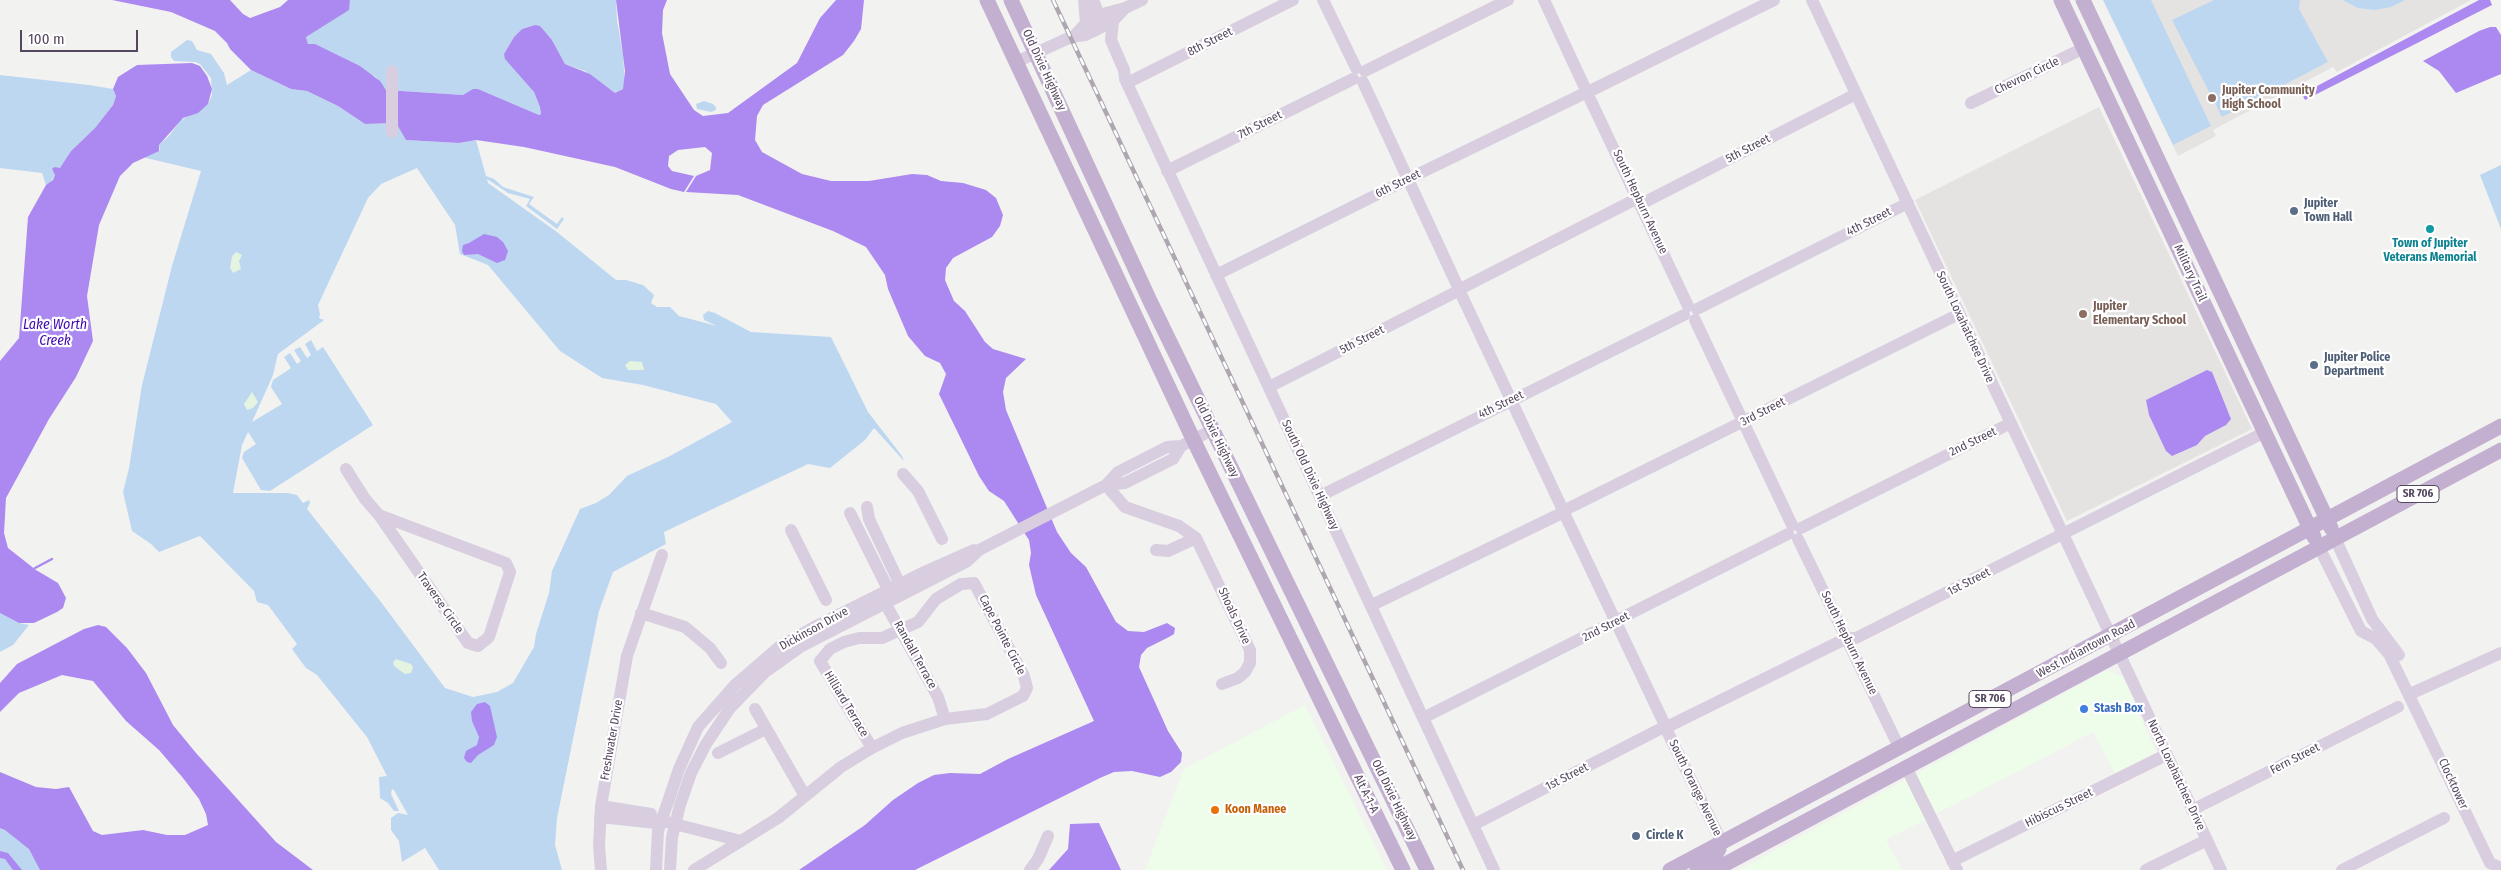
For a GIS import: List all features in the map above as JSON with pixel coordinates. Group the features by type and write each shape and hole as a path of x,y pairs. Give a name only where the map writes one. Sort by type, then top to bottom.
{"main road":[{"name":"Old Dixie Highway","path":"987,0 1187,443 1329,717"},
{"name":"Old Dixie Highway","path":"1011,0 1212,430 1427,870"},
{"name":"Military Trail","path":"2061,0 2319,547"},
{"name":"Military Trail","path":"2082,0 2329,519 2335,538"},
{"name":"West Indiantown Road","path":"1670,870 2501,426"},
{"name":"West Indiantown Road","path":"1714,870 1731,866 1906,767 2501,450"},
{"path":"1329,717 1334,703 1335,680"},
{"name":"Alt A-1-A","path":"1329,717 1403,870"},
{"path":"1731,866 1742,840 1836,787 1848,774"},
{"path":"1697,870 1711,861 1722,843"}],"street":[{"path":"1084,0 1086,23"},
{"path":"1093,0 1099,15"},
{"path":"1016,62 1075,35 1086,23 1099,15 1126,8 1142,0"},
{"name":"8th Street","path":"1126,81 1293,0"},
{"name":"South Orange Avenue","path":"1323,0 1722,843"},
{"name":"7th Street","path":"1168,171 1508,0"},
{"name":"South Hepburn Avenue","path":"1544,0 1899,747"},
{"name":"6th Street","path":"1216,275 1774,0"},
{"name":"South Loxahatchee Drive","path":"1812,0 2118,654"},
{"path":"1075,35 1085,35 1098,29 1113,21 1126,8"},
{"name":"South Old Dixie Highway","path":"1113,21 1111,40 1124,70 1126,81 1494,870"},
{"name":"South Old Dixie Highway","path":"1098,29 1116,72 1126,81"},
{"name":"Chevron Circle","path":"1971,104 2084,48"},
{"path":"392,75 392,132"},
{"name":"5th Street","path":"1269,387 1459,290 1856,94"},
{"name":"4th Street","path":"1320,496 1908,203"},
{"name":"3rd Street","path":"1372,605 1564,512 1959,314"},
{"name":"2nd Street","path":"1423,718 2011,423"},
{"name":"Dickinson Drive","path":"670,870 672,837 680,805 691,774 706,744 730,708 765,672 786,656 971,550 979,550 1106,485 1118,472 1167,447 1187,443 1212,430"},
{"name":"1st Street","path":"1473,825 1847,638 1856,638 2266,432"},
{"name":"Dickinson Drive","path":"1106,485 1125,483 1173,459 1187,443"},
{"path":"1145,458 1142,462 1149,471"},
{"name":"Traverse Circle","path":"346,469 365,499 468,643 478,646 489,637 510,572 506,563 379,516"},
{"path":"903,474 918,491 942,540"},
{"path":"1106,485 1125,507 1179,526 1196,538 1168,551 1156,550"},
{"name":"Randall Terrace","path":"867,507 901,630 938,697 944,718"},
{"name":"Randall Terrace","path":"850,512 892,594"},
{"path":"791,530 826,600"},
{"name":"Shoals Drive","path":"1196,538 1250,650 1250,663 1245,672 1238,678 1222,684"},
{"name":"Clocktower","path":"2335,538 2372,619 2397,651 2490,862 2501,868"},
{"name":"Clocktower","path":"2319,547 2361,631 2376,639 2389,654 2414,692"},
{"name":"Freshwater Drive","path":"601,870 601,812 627,656 662,555"},
{"name":"Cape Pointe Circle","path":"694,870 778,818 841,767 872,748 902,733 944,718 987,714 1023,696 1027,688 1024,676 974,583 961,584 936,599 918,622 882,638 859,638 844,642 830,649 820,660"},
{"name":"Dickinson Drive","path":"656,870 658,832 663,821 673,783 698,727 735,685 779,647 892,594"},
{"path":"641,613 685,627 710,648 721,663"},
{"path":"2414,692 2501,653"},
{"name":"North Loxahatchee Drive","path":"2118,654 2221,870"},
{"name":"Hilliard Terrace","path":"820,660 872,748"},
{"name":"Fern Street","path":"2192,810 2398,707"},
{"path":"755,709 805,796"},
{"path":"718,753 766,729"},
{"name":"Hibiscus Street","path":"1954,866 2166,755"},
{"path":"1906,767 1954,866"},
{"path":"601,812 656,823 663,821 741,841"},
{"path":"2342,870 2444,818"},
{"path":"1030,870 1038,859 1048,836"},
{"path":"2146,870 2207,840"}],"shaded area":[{"path":"350,0 616,0 625,85 623,89 615,93 585,71 565,64 552,40 535,25 522,29 514,37 504,54 534,92 540,107 541,114 539,115 478,89 463,95 386,90 376,77 308,44 306,37 350,4"},
{"path":"2103,0 2151,0 2211,126 2173,145"},
{"name":"Jupiter Community High School","path":"2104,0 2471,0 2337,72 2333,67 2224,124 2213,130 2216,136 2178,156"},
{"path":"2214,0 2300,0 2299,9 2328,62 2222,117 2172,20"},
{"path":"2343,0 2405,0 2391,7 2375,10 2358,8"},
{"path":"187,40 192,41 197,50 211,54 224,73 227,85 251,70 291,89 307,91 338,106 365,124 396,123 406,140 459,143 476,140 486,176 494,179 503,187 534,197 529,204 557,224 562,217 564,219 557,229 526,206 530,199 508,193 487,179 488,183 557,232 616,280 626,280 643,285 654,295 651,303 657,307 670,307 679,316 717,326 704,320 703,315 708,311 751,332 831,337 868,412 902,456 904,461 874,428 865,440 830,468 808,464 664,532 666,544 613,572 599,611 557,818 555,845 562,870 439,870 425,848 402,862 399,841 391,830 391,818 398,813 408,815 394,790 392,789 391,794 399,811 394,811 388,803 380,798 379,777 387,776 367,737 317,675 306,668 292,649 297,644 268,605 257,602 254,591 200,536 159,552 132,531 123,492 129,468 142,385 172,266 201,171 142,157 160,150 159,145 169,136 180,121 208,104 212,95 211,78 200,64 174,61 171,57 171,52","holes":["417,168 455,225 460,254 488,265 560,351 602,378 643,385 716,404 732,422 670,456 627,476 609,495 596,503 580,509 552,571 549,593 536,634 534,647 513,683 497,692 473,697 445,688 381,602 307,509 310,503 309,500 303,503 297,495 288,493 233,493 242,445 248,432 256,444 244,452 242,458 261,490 270,491 373,425 323,347 317,351 311,340 305,344 311,355 307,358 300,347 294,350 301,361 297,364 290,353 284,357 291,368 273,380 271,387 282,404 252,422 273,375 278,354 324,320 319,318 318,305 368,198 381,184"]},
{"path":"0,75 113,89 116,96 113,105 95,128 71,151 60,169 54,167 52,169 55,175 50,183 46,185 42,173 0,168"},
{"path":"704,101 713,104 716,110 711,112 697,109 696,104"},
{"name":"Jupiter Elementary School","path":"2099,107 2252,429 2067,521 1915,200"},
{"path":"2501,165 2501,229 2480,175"},
{"path":"0,613 19,623 29,625 13,645 0,652"},
{"path":"2107,670 2123,677 2156,752 2115,773 2093,732 1886,840 1902,870 1739,870"},
{"path":"1305,705 1387,870 1145,870 1184,769"},
{"path":"0,816 54,870 0,870"}],"sand":[{"path":"236,252 242,255 239,261 241,269 233,273 230,268 232,256"},
{"path":"630,361 642,362 644,370 628,370 625,365"},
{"path":"252,392 258,402 253,408 247,410 244,404"},
{"path":"396,659 411,664 413,667 411,673 405,674 394,666 393,662"}],"water":[{"path":"112,0 230,0 243,14 250,18 280,7 288,0 350,0 349,10 306,37 308,44 315,44 360,66 380,81 386,90 463,95 473,89 478,89 539,115 541,114 540,107 534,92 505,59 504,54 514,37 522,29 535,25 540,26 552,40 565,64 590,74 615,93 623,89 625,71 616,0 667,0 663,10 662,33 670,74 694,110 703,116 728,113 797,63 820,18 836,0 864,0 861,29 854,41 843,55 763,105 757,116 755,140 762,152 802,174 831,181 869,181 912,174 927,175 941,181 963,183 986,190 996,198 1003,215 1000,226 992,237 953,258 946,268 945,280 954,301 965,311 985,342 993,349 1026,359 1006,378 1003,392 1006,410 1057,532 1071,553 1086,567 1116,622 1128,631 1144,632 1167,623 1175,628 1174,634 1147,648 1141,655 1139,667 1168,731 1182,753 1181,762 1171,772 1160,777 1132,771 1114,772 915,870 799,870 865,825 893,800 918,783 934,775 950,773 980,774 1008,759 1094,721 1036,595 1029,565 1031,553 1029,540 1004,501 989,491 979,476 939,394 946,374 940,363 925,356 908,336 888,289 885,275 866,247 833,231 738,195 686,192 696,176 710,170 712,153 705,147 678,150 669,156 668,166 672,171 694,176 684,192 671,189 615,167 524,147 476,140 459,143 406,140 396,123 365,124 338,106 307,91 291,89 251,70 215,31 171,12"},
{"path":"2479,0 2490,0 2492,5 2305,100 2302,94"},
{"path":"2496,27 2501,35 2501,74 2456,93 2439,71 2423,61 2479,31"},
{"name":"Lake Worth Creek","path":"192,63 200,66 207,76 212,89 208,104 198,113 183,118 159,145 159,151 133,163 120,176 99,225 87,296 93,341 76,377 49,419 6,498 4,533 8,548 36,570 58,583 66,598 63,608 57,612 34,623 19,623 0,613 0,361 19,338 28,217 46,185 53,180 55,175 52,169 54,167 60,168 71,151 95,128 113,105 116,96 113,89 118,77 137,65"},
{"path":"484,234 497,237 503,242 508,251 505,260 497,263 478,254 464,255 462,251 463,245"},
{"path":"2207,370 2212,372 2231,419 2226,425 2205,436 2197,445 2172,456 2166,451 2149,415 2146,400"},
{"path":"98,625 106,627 127,648 146,673 173,725 196,753 276,842 313,870 40,870 29,849 0,828 0,772 36,787 56,789 69,787 93,831 102,835 143,830 167,835 185,835 208,825 206,814 199,799 183,778 159,750 126,721 93,681 62,675 19,693 0,712 0,683 17,664 84,629"},
{"path":"485,702 490,706 497,737 494,745 478,755 471,763 467,762 464,758 466,751 477,745 479,737 472,721 471,712 477,704"},
{"path":"1099,823 1121,870 1049,870 1068,849 1070,824"},
{"path":"0,851 8,853 22,870 13,870 5,859 0,858"}],"waterway":[{"path":"35,568 52,559"}],"railway":[{"path":"1053,0 1463,870"}],"place":[{"name":"Jupiter Community High School","path":"2212,98"},
{"name":"Jupiter Town Hall","path":"2294,211"},
{"name":"Town of Jupiter Veterans Memorial","path":"2430,229"},
{"name":"Jupiter Elementary School","path":"2083,314"},
{"name":"Jupiter Police Department","path":"2314,365"},
{"name":"Stash Box","path":"2084,709"},
{"name":"Koon Manee","path":"1215,810"},
{"name":"Circle K","path":"1636,836"}]}
